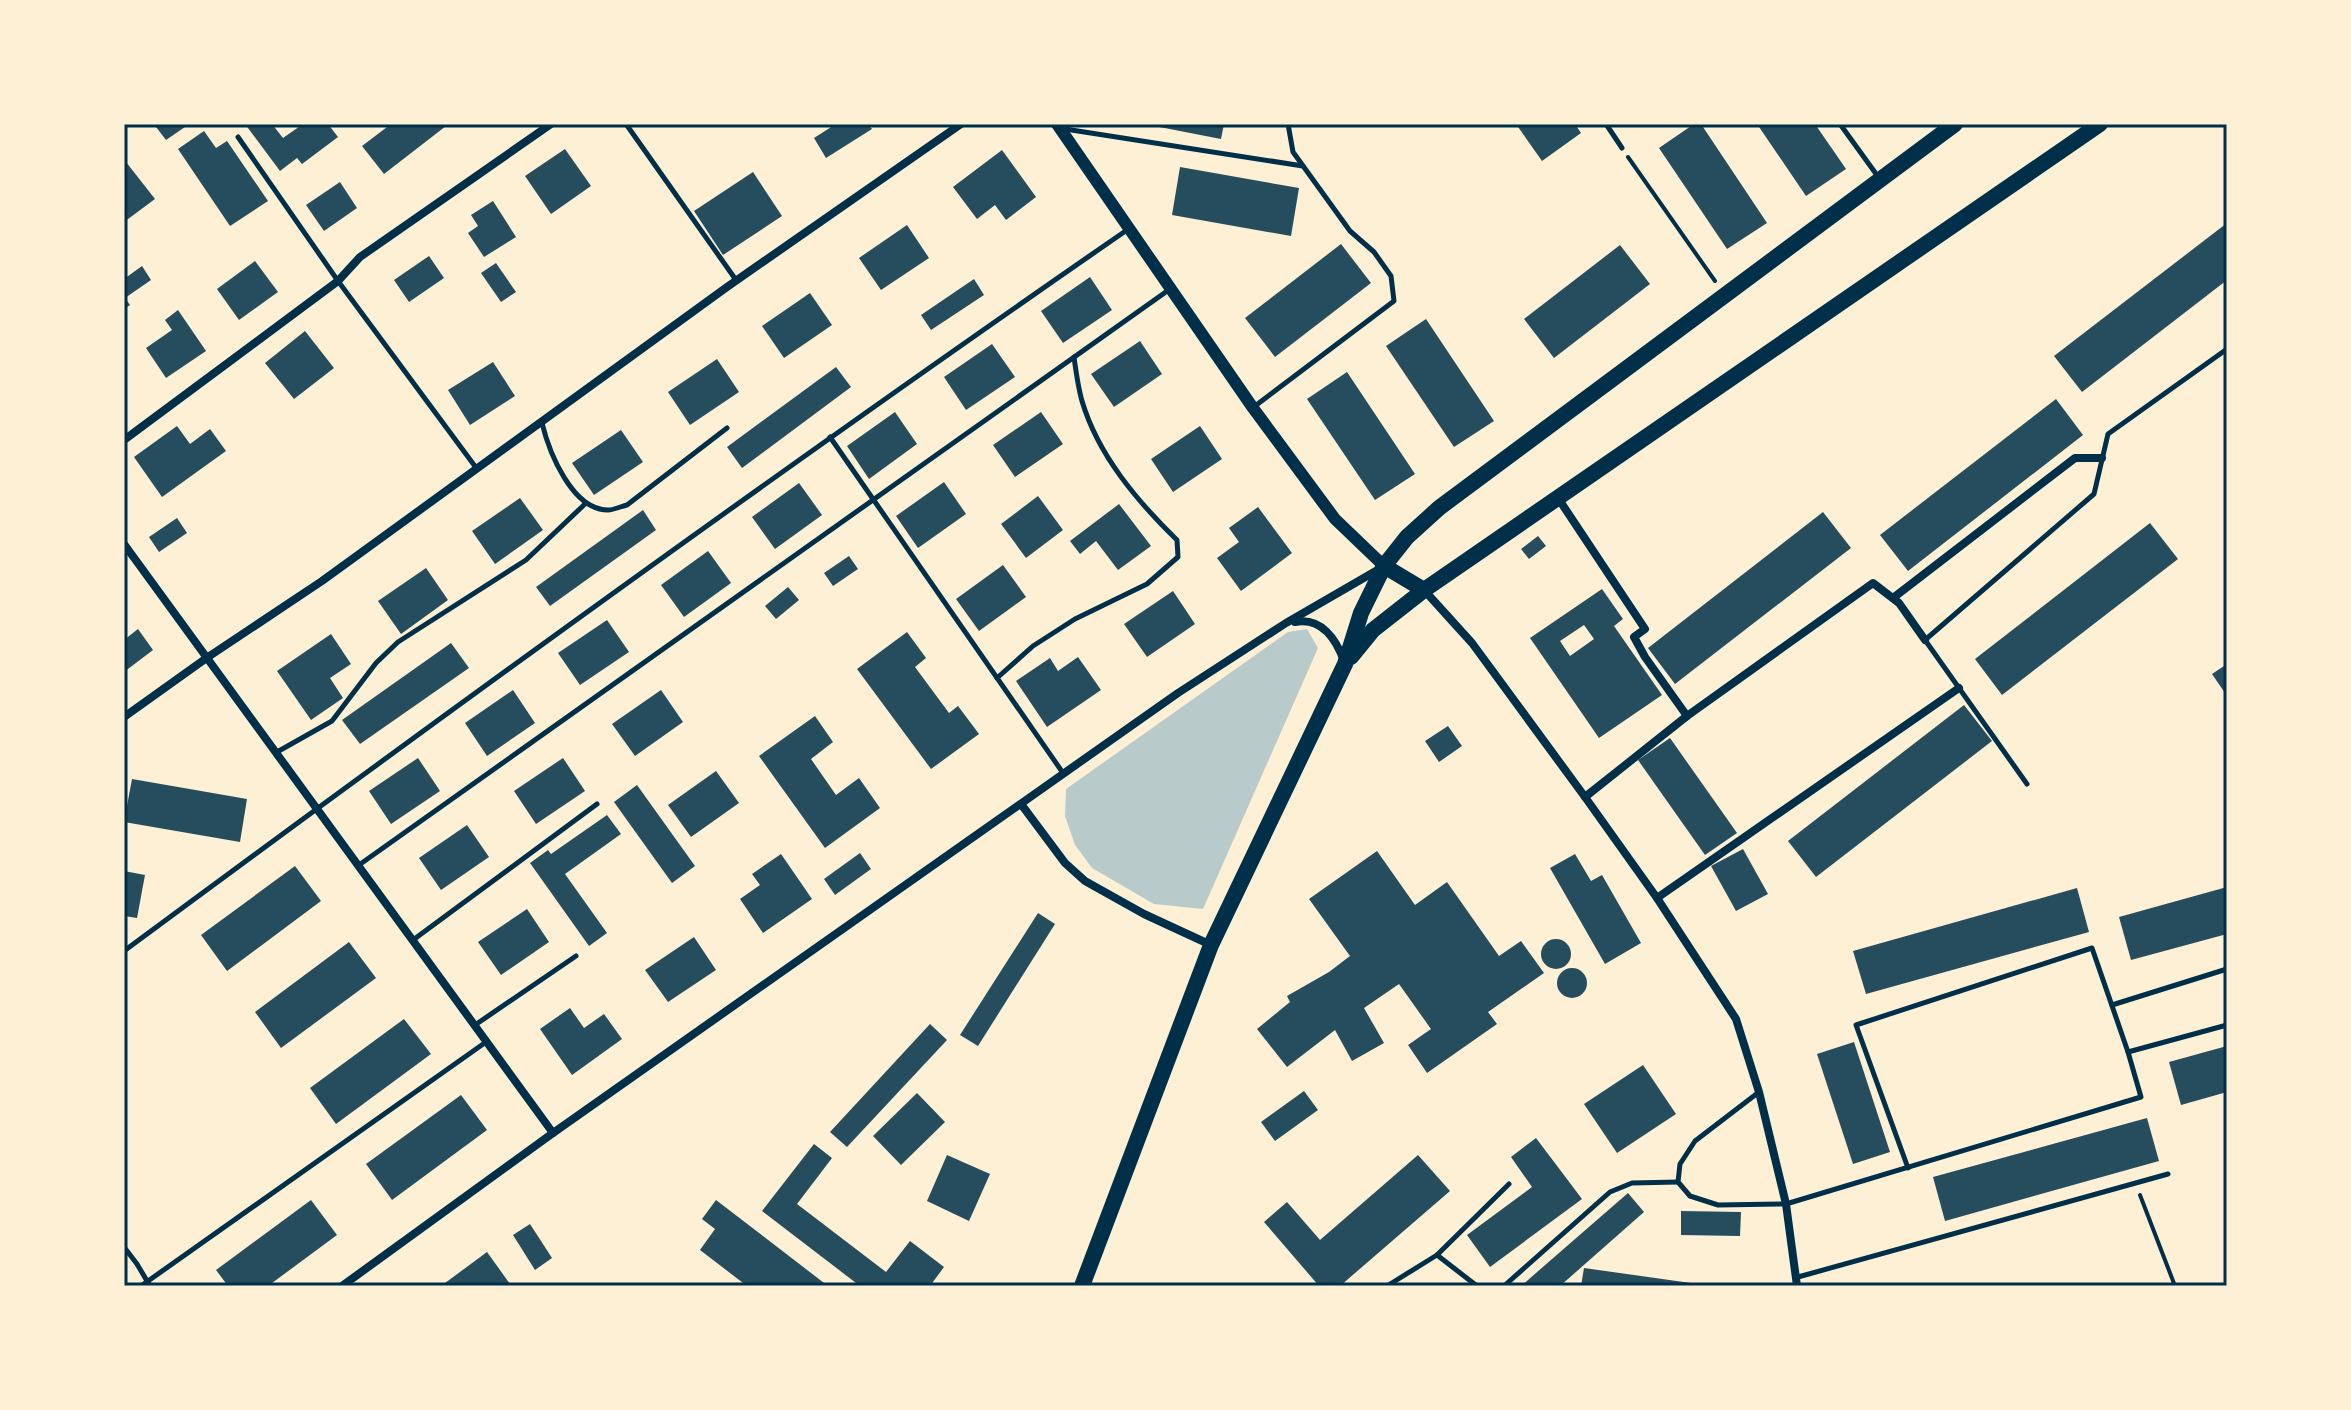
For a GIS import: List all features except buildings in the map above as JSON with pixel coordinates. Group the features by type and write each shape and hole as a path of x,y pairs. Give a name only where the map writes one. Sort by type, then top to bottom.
{"main road":[{"path":"1082,1286 1211,945 1345,664 1361,613 1384,566 1407,537 1439,508 1955,124"},
{"path":"1345,664 1373,630 1424,590 2100,124"},
{"path":"1384,566 1424,590"}],"street":[{"path":"124,440 338,281 360,257 551,124"},
{"path":"124,717 322,581 736,281 961,124"},
{"path":"342,1286 553,1133 1178,693 1286,623 1384,566 1335,519 1253,408 1059,126"},
{"path":"1893,598 2075,458 2102,458"},
{"path":"1558,497 1645,629 1634,637 1687,716"},
{"path":"124,544 553,1133"},
{"path":"1585,797 1687,716 1873,583 1899,603 1925,640"},
{"path":"1424,590 1472,643 1585,797 1657,898 1736,1019 1759,1092 1786,1204 1798,1281"},
{"path":"1286,623 1304,620 1318,625 1330,634 1345,664"},
{"path":"1657,898 1959,688"},
{"path":"1021,804 1065,863 1085,881 1144,914 1211,945"}],"lane":[{"path":"626,124 736,281"},
{"path":"1253,408 1394,301 1391,276 1374,252 1350,231 1293,152 1288,124"},
{"path":"1606,124 1622,148"},
{"path":"1840,124 1880,179"},
{"path":"1059,126 1303,166"},
{"path":"238,137 338,281 477,469"},
{"path":"124,951 830,437 1129,229"},
{"path":"359,865 1170,289"},
{"path":"2027,784 1925,640 2094,494 2108,434 2227,349"},
{"path":"997,678 1033,646 1075,619 1147,584 1178,557 1177,540 1146,509 1115,468 1092,430 1081,399 1074,357"},
{"path":"541,422 549,450 562,475 586,503 608,510 627,505 727,428"},
{"path":"830,437 1063,773"},
{"path":"277,752 332,721 376,663 398,642 526,560 586,503"},
{"path":"413,940 597,804"},
{"path":"1759,1092 1695,1141 1680,1164 1678,1182 1690,1196 1718,1205 1786,1204 1908,1168 2141,1097 2092,948 1856,1025 1908,1168"},
{"path":"475,1025 576,956"},
{"path":"2112,1005 2227,969"},
{"path":"2128,1052 2227,1025"},
{"path":"124,1247 137,1264 146,1285 487,1042"},
{"path":"1798,1281 2168,1174"},
{"path":"1504,1286 1610,1192 1632,1183 1678,1182"},
{"path":"1387,1286 1437,1255 1509,1184"},
{"path":"1437,1255 1477,1286"}],"path":[{"path":"1622,148 1724,295"},
{"path":"2135,1183 2175,1286"}],"shaded area":[{"path":"1307,629 1318,648 1203,909 1154,904 1092,868 1075,845 1065,816 1066,789 1288,632"}]}
